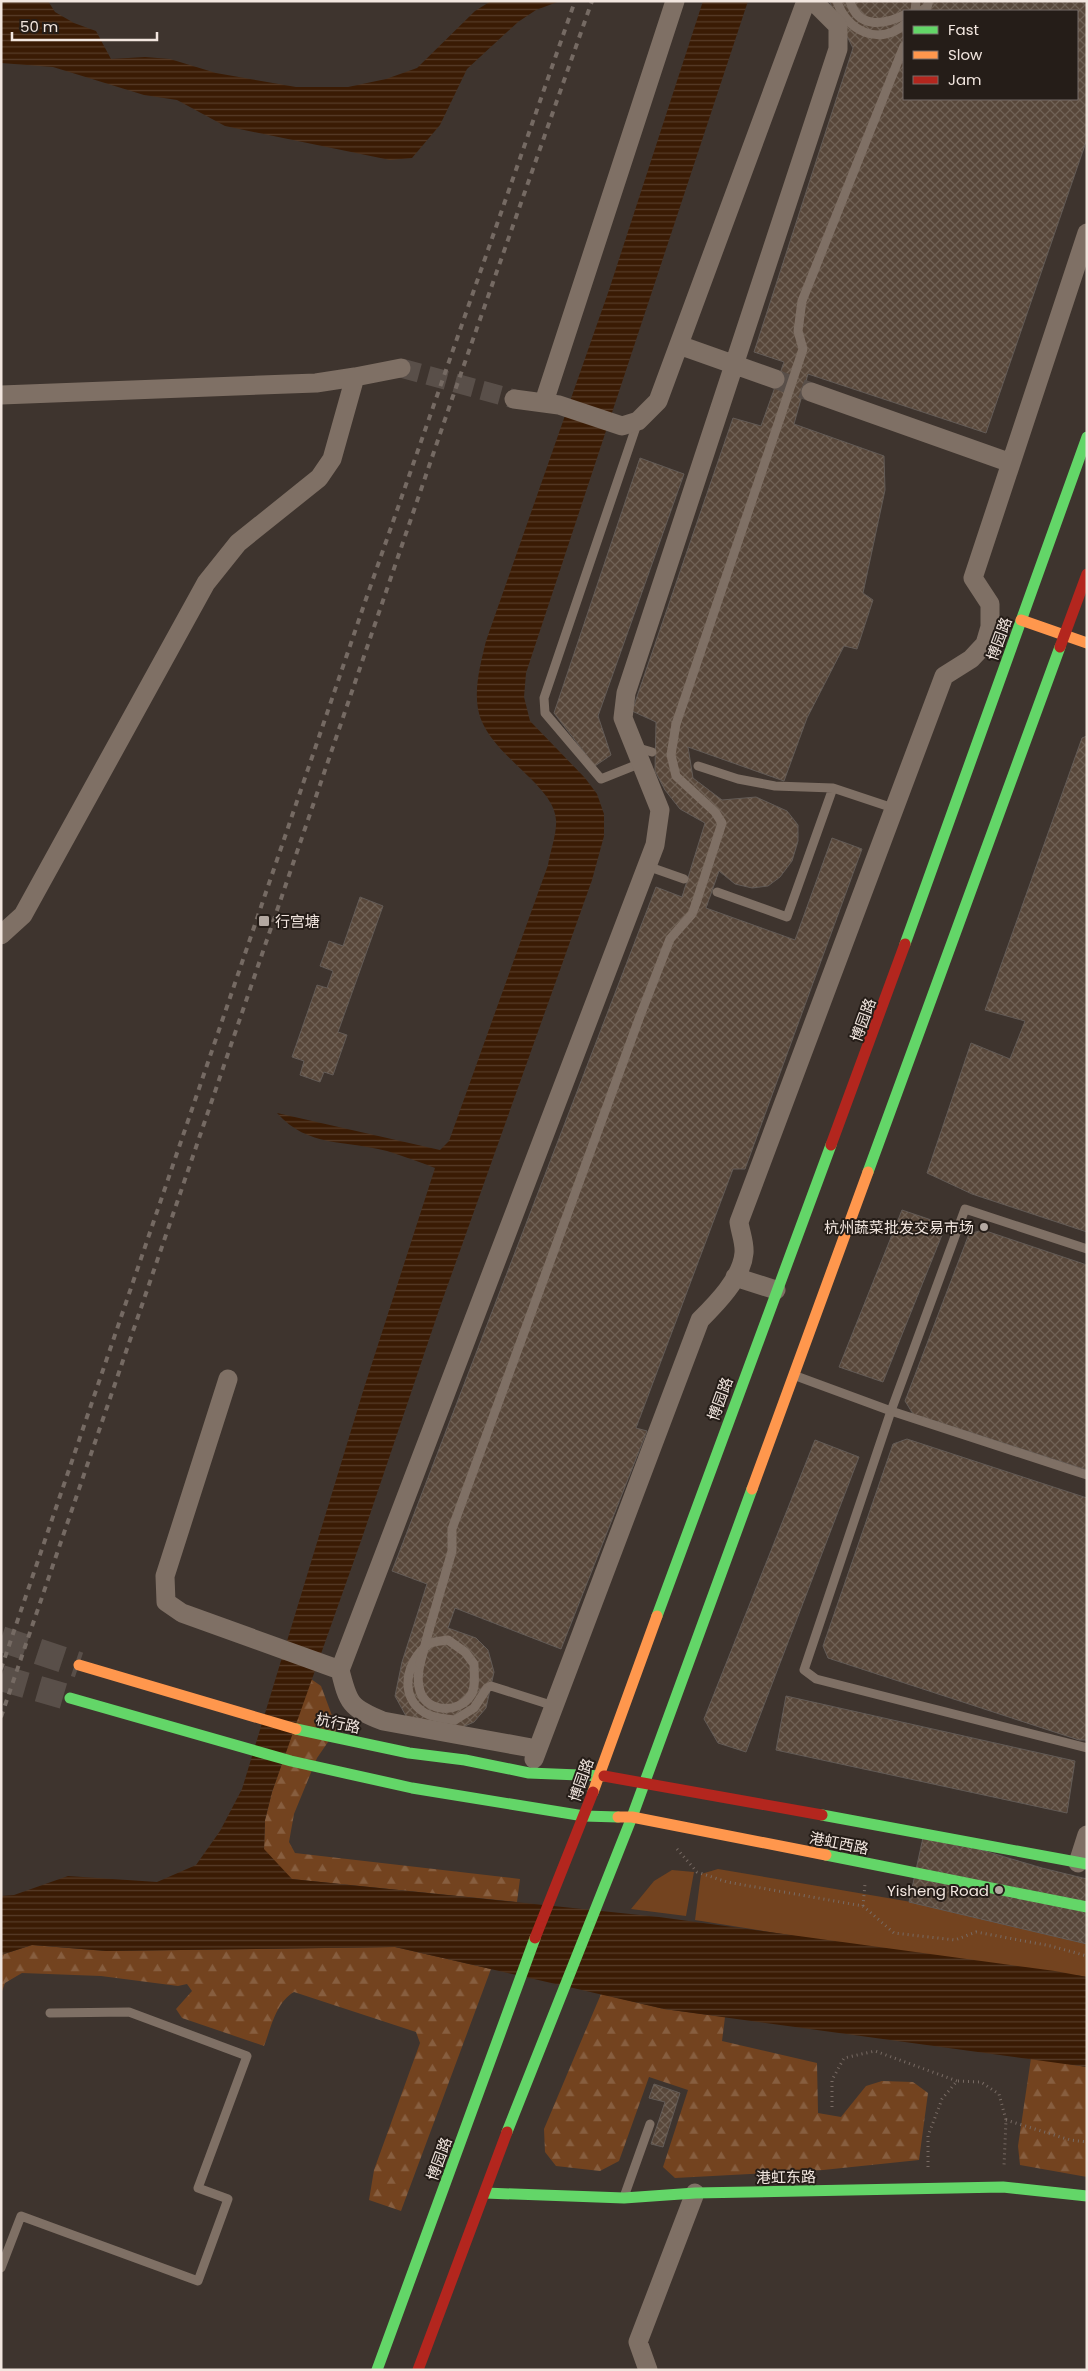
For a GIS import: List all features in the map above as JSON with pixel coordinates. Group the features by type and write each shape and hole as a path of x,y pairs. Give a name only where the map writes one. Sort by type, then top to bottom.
{"main road":[{"name":"博园路","path":"377,2370 551,1894 584,1816 776,1290 871,1040 1087,437"},
{"path":"418,2370 503,2141 632,1817 1087,574"},
{"path":"1021,620 1087,643"},
{"name":"杭行路","path":"79,1665 303,1731 409,1753 465,1760 529,1773 598,1775"},
{"path":"70,1698 291,1761 412,1788 584,1816"},
{"name":"港虹西路","path":"598,1775 1082,1863"},
{"name":"港虹西路","path":"584,1816 632,1817 1087,1906"},
{"name":"港虹东路","path":"485,2193 624,2198 695,2193 1002,2187 1087,2196"}],"street":[{"path":"552,403 675,1"},
{"path":"514,399 552,403 630,423 658,401 806,1"},
{"path":"537,1749 383,1721 360,1712 346,1696 340,1670 655,845 660,810 642,754 623,718 626,693 838,50 838,26 813,1"},
{"path":"529,1773 700,1320 722,1298 735,1277 744,1253 739,1222 944,676 971,659 985,644 990,627 990,604 973,578 1087,233"},
{"path":"679,345 775,379"},
{"path":"1,395 316,382 401,368"},
{"path":"1,935 23,915 206,583 238,543 319,478 332,460 355,377"},
{"path":"811,392 1011,463"},
{"path":"985,644 1012,646"},
{"path":"735,1277 776,1290"},
{"path":"228,1379 165,1576 166,1602 182,1613 340,1670"},
{"path":"1082,1863 1087,1835"},
{"path":"648,2370 638,2342 695,2193"}],"lane":[{"path":"837,1 851,26 872,34 894,33 903,26"},
{"path":"850,1 857,15 873,23 888,23 903,16"},
{"path":"554,1706 491,1686 487,1688 474,1708 455,1720 440,1718 425,1713 414,1702 408,1689 409,1670 417,1655 424,1648 430,1643 448,1640 465,1652 474,1664 472,1695 461,1706 447,1709 430,1705 420,1692 418,1676 420,1664 424,1648 429,1630 452,1551 452,1528 633,1035 670,939 692,914 722,823 715,812 676,776 671,755 676,724 803,349 798,331 802,301 903,48"},
{"path":"630,423 544,698 545,713 601,780 642,754"},
{"path":"698,766 738,779 776,786 832,788 893,808"},
{"path":"717,892 786,917 832,788"},
{"path":"647,866 684,879"},
{"path":"1087,1249 964,1208 891,1412 804,1670 816,1679 1087,1748"},
{"path":"794,1376 891,1412 1087,1475"},
{"path":"1,2268 21,2216 198,2281 228,2199 198,2188 247,2056 129,2012 50,2013"},
{"path":"624,2198 650,2124"}],"path":[{"path":"674,1846 697,1872 727,1882 863,1906 894,1933 955,1940 976,1932 1052,1946 1087,1956"},
{"path":"832,2107 832,2080 844,2058 875,2051 957,2081 981,2082 1000,2094 1006,2120 1002,2187"},
{"path":"929,2189 928,2136 942,2099 957,2081"},
{"path":"1006,2120 1070,2140 1087,2142"}],"green space":[{"path":"311,1679 321,1686 337,1729 317,1758 294,1814 289,1842 295,1853 520,1879 517,1902 291,1879 264,1850 265,1820 272,1792"},
{"path":"718,1869 1087,1932 1087,1977 1076,1975 1057,1978 695,1920 701,1874"},
{"path":"672,1870 694,1872 686,1916 631,1909 654,1881"},
{"path":"32,1945 106,1951 395,1947 491,1969 401,2211 369,2200 374,2170 420,2043 416,2032 294,1992 288,1996 278,2009 264,2046 182,2018 176,2009 192,1991 187,1984 178,1986 101,1976 22,1973 5,1983 1,1994 1,1955"},
{"path":"601,1994 664,2009 725,2017 722,2041 817,2063 818,2113 841,2117 866,2086 882,2081 913,2082 928,2093 919,2160 823,2170 675,2178 663,2167 688,2090 649,2077 619,2161 600,2171 556,2166 545,2152 544,2129"},
{"path":"1031,2058 1087,2067 1087,2177 1020,2165 1018,2146"}],"shaded area":[{"path":"1,1 48,1 55,12 74,23 96,31 111,59 145,57 170,59 216,73 296,87 348,87 386,79 417,68 475,11 491,1 560,1 536,10 518,22 467,69 440,125 412,158 390,160 225,126 177,100 144,95 53,67 1,63"},
{"path":"703,1 748,1 526,673 524,697 530,721 585,778 597,794 604,814 604,836 592,880 441,1304 362,1538 272,1792 265,1820 264,1849 292,1879 659,1917 1087,1977 1087,2067 664,2009 395,1947 106,1951 32,1945 1,1955 1,1896 14,1895 68,1876 157,1882 196,1865 220,1831 242,1789 364,1388 435,1168 387,1151 315,1138 289,1124 277,1113 440,1150 449,1141 548,865 556,825 552,806 544,793 493,740 484,725 477,701 477,683 482,657 609,290"}],"building":[{"path":"829,1 1087,1 1087,139 986,433 808,374 794,424 884,456 885,490 863,593 873,600 857,649 844,646 807,718 784,781 688,747 693,778 722,800 756,797 787,811 798,825 798,841 792,861 780,877 768,886 752,888 735,884 719,871 706,908 795,940 832,838 862,849 745,1169 733,1169 636,1428 647,1431 561,1649 455,1608 448,1628 476,1638 488,1650 494,1672 486,1708 474,1722 458,1729 406,1716 395,1696 402,1662 427,1584 392,1571 656,887 682,897 705,823 680,809 665,790 655,771 656,722 632,711 733,418 761,426 784,362 754,352 853,48"},
{"path":"640,458 684,474 598,716 611,755 595,766 554,713"},
{"path":"1087,736 1087,1232 972,1194 927,1173 971,1043 1010,1059 1025,1021 985,1010 1082,738"},
{"name":"行宫塘","path":"360,897 383,906 338,1032 347,1035 333,1075 324,1072 320,1082 300,1075 304,1061 292,1057 317,985 327,988 333,971 320,966 329,941 343,946"},
{"path":"902,1210 946,1225 883,1382 839,1367"},
{"path":"983,1230 1087,1265 1087,1470 913,1414 905,1401 969,1234"},
{"path":"907,1439 1087,1498 1087,1740 1079,1740 828,1658 823,1646 893,1444"},
{"path":"815,1440 859,1457 746,1752 718,1743 704,1719"},
{"path":"786,1696 1075,1761 1067,1813 776,1750"},
{"name":"Yisheng Road","path":"924,1833 1042,1868 1087,1879 1087,1944 909,1902"},
{"path":"654,2084 680,2093 663,2147 651,2144 665,2102 649,2098"}],"tunnel":[{"path":"401,368 514,399"},
{"path":"775,379 811,392"},
{"path":"1,1639 79,1665"},
{"path":"1,1678 70,1698"}],"railway":[{"path":"1,1669 366,599 575,1"},
{"path":"1,1717 452,399 592,1"}],"traffic: fast":[{"path":"905,944 1087,437"},
{"path":"868,1172 1060,647"},
{"path":"657,1616 831,1145"},
{"path":"507,2132 632,1817 752,1489"},
{"path":"70,1698 291,1761 412,1788 584,1816 618,1817"},
{"path":"296,1729 409,1753 465,1760 529,1773 604,1776"},
{"path":"822,1815 1087,1864"},
{"path":"826,1855 1087,1907"},
{"path":"377,2370 535,1938"},
{"path":"485,2193 624,2198 695,2193 1003,2187 1087,2196"}],"traffic: slow":[{"path":"1021,620 1087,643"},
{"path":"752,1489 868,1172"},
{"path":"593,1792 657,1616"},
{"path":"79,1665 296,1729"},
{"path":"618,1817 632,1817 826,1855"}],"traffic: jam":[{"path":"1060,647 1087,574"},
{"path":"831,1145 905,944"},
{"path":"604,1776 822,1815"},
{"path":"535,1938 593,1792"},
{"path":"418,2370 507,2132"}],"place":[{"name":"行宫塘","path":"264,921"},
{"name":"杭州蔬菜批发交易市场","path":"984,1227"},
{"name":"Yisheng Road","path":"999,1890"}]}
